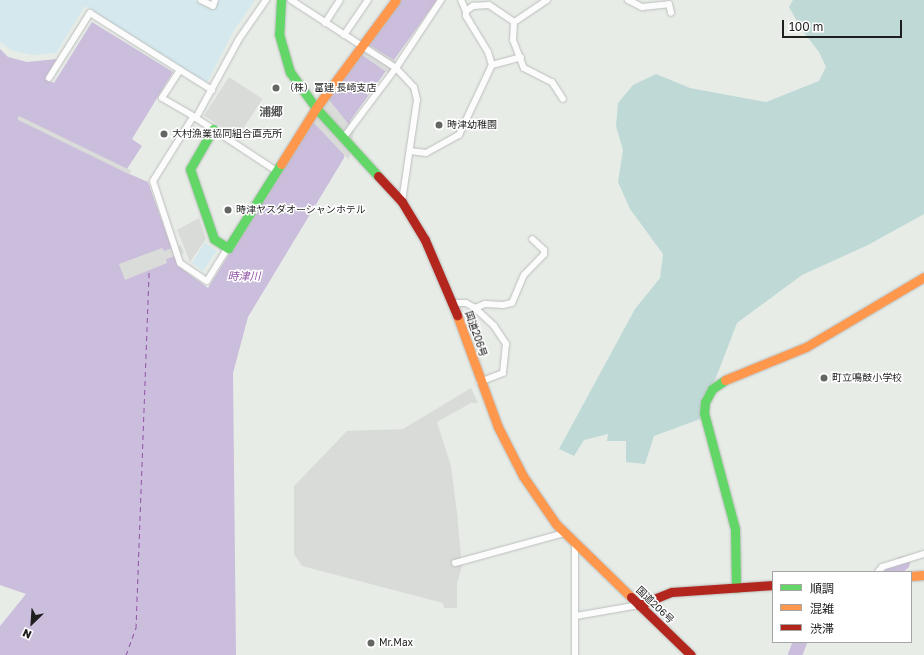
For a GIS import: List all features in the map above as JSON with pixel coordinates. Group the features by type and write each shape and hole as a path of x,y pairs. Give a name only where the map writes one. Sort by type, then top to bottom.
{"main road":[{"name":"国道206号","path":"281,0 279,34 285,60 290,72 316,108 355,148 402,202 425,240 454,303 480,382 498,427 520,470 565,533 575,544 691,655"},
{"path":"213,129 190,169 214,239 228,248 275,170 316,108 396,0"},
{"path":"736,588 735,529 704,413 704,402 712,389 719,383 806,347 924,276"},
{"path":"912,576 924,575"},
{"path":"638,605 672,592 772,585"}],"street":[{"path":"200,0 213,6 215,0"},
{"path":"228,248 207,281 180,263 153,181 212,90 239,40 266,0"},
{"path":"291,0 344,36 396,68 416,92 410,152 402,202"},
{"path":"326,23 340,0"},
{"path":"344,36 368,0"},
{"path":"344,137 396,68 440,0"},
{"path":"410,152 426,153 459,135 464,128 492,65 488,52 466,16 466,11 461,0"},
{"path":"514,22 547,0"},
{"path":"628,0 642,7 669,4 671,13"},
{"path":"466,11 473,6 490,5 514,22"},
{"path":"49,78 90,13 212,90"},
{"path":"514,22 514,40 524,68 552,82 563,99"},
{"path":"492,65 521,57"},
{"path":"180,70 162,98 213,129 275,170"},
{"path":"475,308 484,304 503,305 512,303 524,275 544,254 544,250 532,239"},
{"path":"454,303 466,303 475,308 504,340 507,352 503,373 480,382"},
{"path":"455,563 565,533"},
{"path":"575,544 575,655"},
{"path":"879,571 882,567 924,554"},
{"path":"576,616 638,605"}],"shaded area":[{"path":"0,0 195,0 208,7 212,0 255,0 234,30 207,83 85,6 56,53 33,55 13,51 0,42"},
{"path":"793,0 924,0 924,214 868,245 802,275 737,323 700,419 654,436 645,464 626,462 626,441 607,441 608,434 584,440 574,456 559,449 635,309 660,278 663,254 630,209 618,182 623,150 616,126 618,103 633,85 656,74 690,88 766,102 819,81 826,67 819,52 802,30 789,7"},
{"path":"229,77 263,99 237,137 204,116"},
{"path":"199,218 206,239 190,262 177,230"},
{"path":"205,243 217,251 203,271 192,263"},
{"path":"471,388 478,403 471,403 437,422 451,466 457,513 462,566 457,584 457,608 444,608 443,603 302,566 294,554 294,486 347,431 403,429"}],"water":[{"name":"時津川","path":"400,0 437,0 350,121 344,158 248,317 233,373 236,655 0,655 0,626 26,594 0,585 0,49 8,57 27,62 57,59 45,79 54,83 92,22 173,72 132,139 142,146 125,172 148,182 178,266 208,288 328,96"}],"pier":[{"path":"363,41 397,62 388,73 359,53"},
{"path":"327,97 354,131 349,160 312,121"},
{"path":"19,116 131,171 130,174 17,120"},
{"path":"181,245 184,253 166,259 167,263 125,280 119,264 162,248 164,251"}],"waterway":[{"path":"893,571 903,563"},
{"path":"795,655 800,643"}],"ferry route":[{"path":"126,655 136,628 149,270"}],"traffic: fast":[{"path":"281,0 279,34 290,72 316,108 378,176"},
{"path":"213,129 190,169 214,239 228,248 281,164"},
{"path":"725,380 712,389 705,402 704,413 735,529 736,588"}],"traffic: slow":[{"path":"281,164 316,108 396,0"},
{"path":"725,380 806,347 924,277"},
{"path":"457,315 498,427 523,476 556,524 631,597"},
{"path":"912,576 924,575"}],"traffic: jam":[{"path":"378,176 402,202 425,240 457,315"},
{"path":"639,605 672,592 772,585"},
{"path":"631,597 691,655"}],"place":[{"name":"（株）富建 長崎支店","path":"276,88"},
{"name":"時津幼稚園","path":"439,125"},
{"name":"大村漁業協同組合直売所","path":"164,134"},
{"name":"時津ヤスダオーシャンホテル","path":"228,210"},
{"name":"町立鳴鼓小学校","path":"824,378"},
{"name":"Mr.Max","path":"371,643"}],"district":[{"name":"浦郷","path":"271,112"}]}
